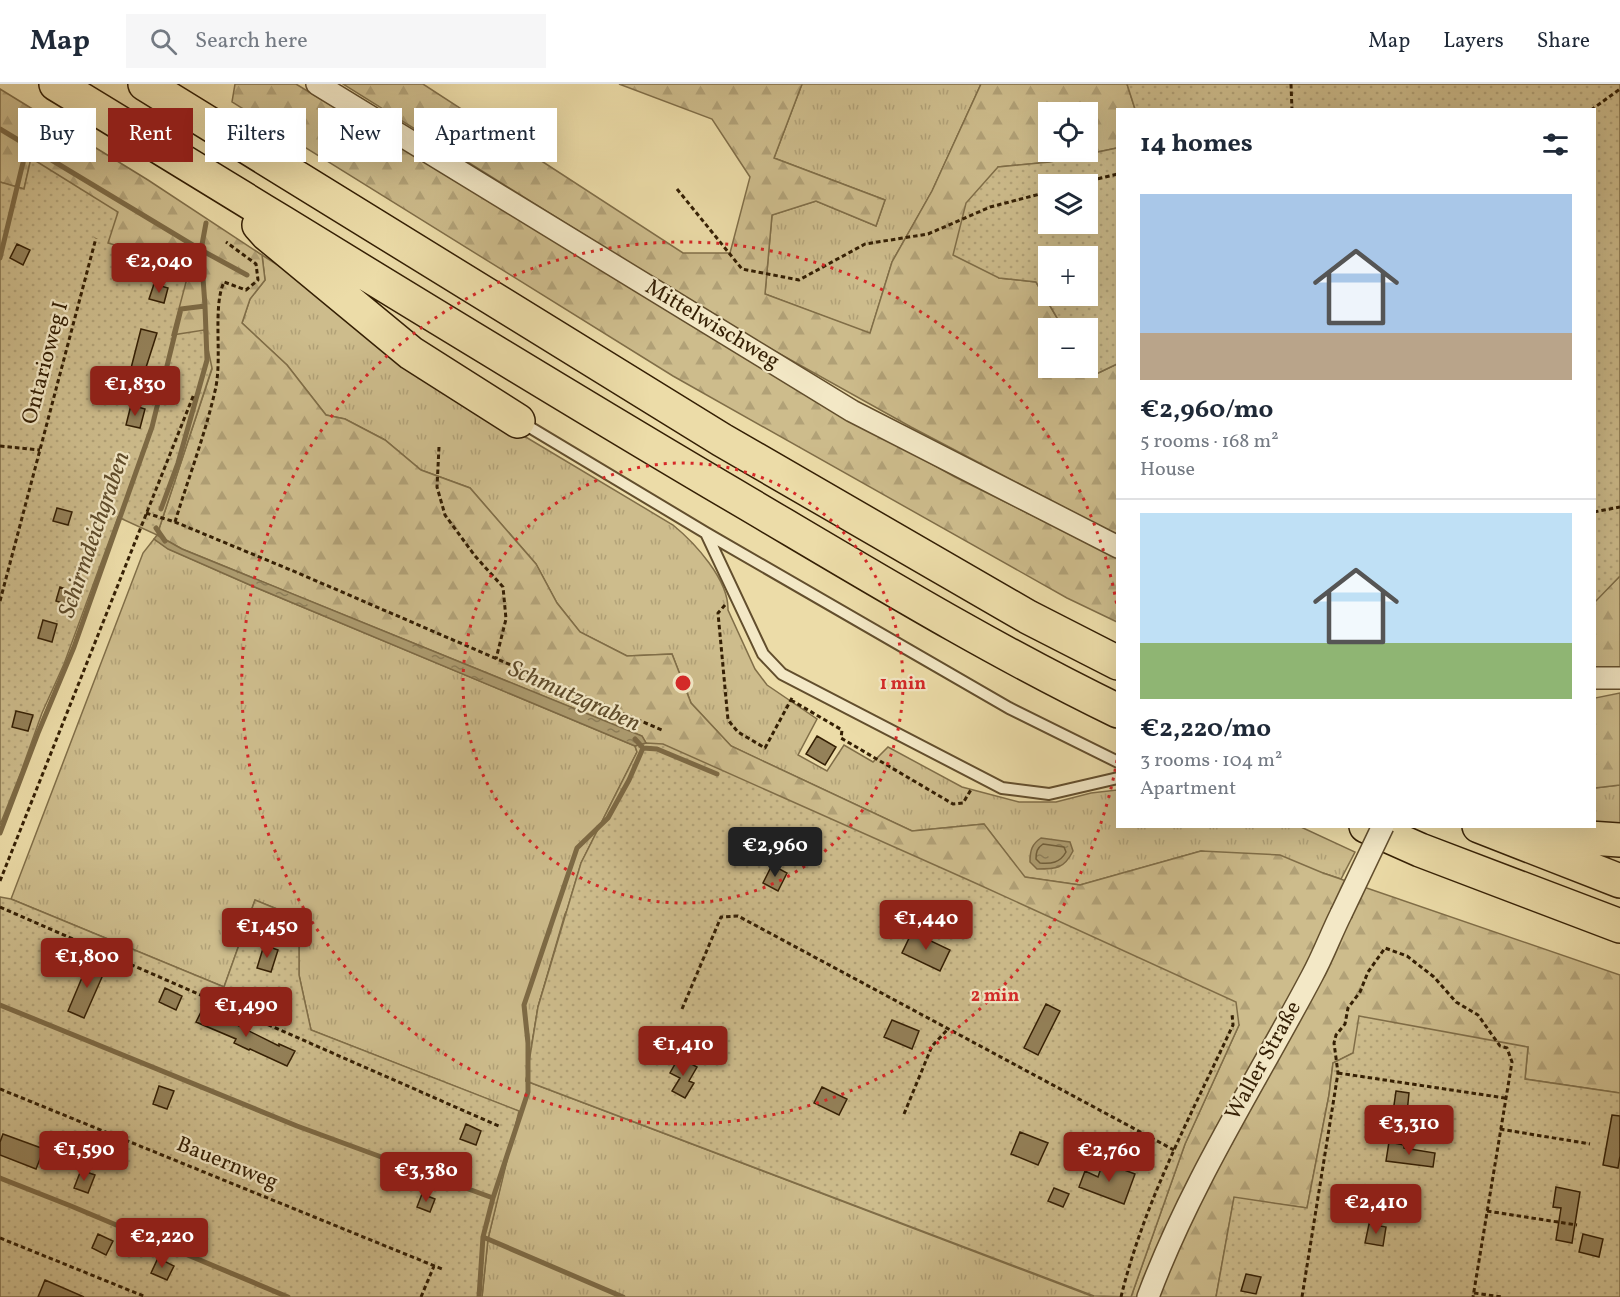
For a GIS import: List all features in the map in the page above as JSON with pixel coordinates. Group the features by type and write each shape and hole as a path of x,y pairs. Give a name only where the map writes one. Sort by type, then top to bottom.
{"highway":[{"path":"56,84 663,454 854,566 1083,694 1116,710"},
{"path":"145,84 722,440 1028,617 1116,662"},
{"path":"226,187 267,234 411,353 518,421"},
{"path":"1370,828 1420,850 1620,926"},
{"path":"1484,828 1620,881"},
{"path":"1542,828 1590,838 1620,840"}],"street":[{"name":"Mittelwischweg","path":"317,84 852,411 1116,546"},
{"path":"1596,678 1620,678"},
{"name":"Waller Straße","path":"1148,1297 1163,1257 1212,1156 1313,974 1382,828"}],"lane":[{"path":"518,421 706,533 1009,708 1116,761"},
{"path":"706,533 763,654 782,674 1002,789 1049,794 1116,778"}],"path":[{"path":"1291,84 1292,108"},
{"path":"1594,108 1620,89"},
{"path":"1098,179 1116,174"},
{"path":"677,189 742,268 799,280 865,244 928,234 990,207 1038,195"},
{"name":"Ontarioweg I","path":"0,601 96,238"},
{"path":"175,522 216,389 219,292 224,282 246,290 258,280 256,264 226,242"},
{"path":"0,882 194,394"},
{"path":"0,446 40,450"},
{"path":"439,447 437,487 445,515 475,556 503,587 506,619 496,658"},
{"path":"1596,512 1620,507"},
{"path":"146,513 175,522 664,731"},
{"path":"739,602 723,606 718,614 728,720 738,732 765,748 799,683"},
{"path":"791,700 842,730 841,738 953,804 963,803 978,777"},
{"path":"0,906 501,1127"},
{"path":"682,1009 721,917 738,916 1174,1150"},
{"path":"1302,1297 1338,1073 1334,1043 1336,1035 1345,1024 1348,1008 1359,992 1368,972 1385,948 1407,956 1434,977 1456,1002 1478,1015 1500,1046 1507,1048 1512,1062 1473,1295 1502,1297"},
{"path":"1121,1297 1131,1258 1174,1150 1233,1024 1232,1014"},
{"path":"904,1114 932,1046 948,1029"},
{"path":"1338,1073 1505,1098"},
{"name":"Bauernweg","path":"0,1089 442,1269"},
{"path":"1500,1129 1590,1144"},
{"path":"1487,1211 1577,1225"},
{"path":"0,1238 146,1297"},
{"path":"421,1297 434,1266"}],"green space":[{"path":"235,84 296,84 336,108 318,108 318,155 306,148 306,108 242,108 232,102"},
{"path":"343,84 423,84 460,108 414,108 414,128 402,121 402,108 381,108"},
{"path":"619,84 802,84 774,158 885,200 876,226 816,201 772,215 765,294 870,333 892,262 932,191 981,84 1127,84 1135,108 1116,108 1116,148 1098,152 1098,102 1038,102 1038,162 1050,162 998,167 999,278 1036,282 1038,306 1050,306 1057,318 1038,318 1038,378 1098,378 1098,373 1116,364 1116,534 911,427 737,330 468,162 543,162 683,253 730,253 750,177 712,119"},
{"path":"802,84 981,84 932,191 892,262 870,334 765,294 772,215 816,201 876,226 885,200 774,158"},
{"path":"1127,84 1620,84 1620,576 1596,601 1596,108 1135,108"},
{"path":"0,89 31,108 18,108 18,162 30,162 24,189 0,182"},
{"path":"96,148 108,155 108,162 119,162 262,255 265,280 250,299 242,323 287,365 326,415 345,419 385,440 421,470 470,488 536,564 557,603 580,632 627,656 672,654 691,703 731,746 912,831 984,824 1025,877 1080,885 1201,851 1280,855 1323,873 1620,975 1620,1093 1525,1079 1528,1047 1353,1053 1333,1063 1307,1208 1234,1198 1216,1297 1131,1297 1185,1144 1239,1025 532,1043 538,1007 565,914 649,757 646,743 642,736 182,549 157,535 212,369 172,335 108,243 34,162 96,162"},
{"path":"402,148 414,155 414,162 425,162 837,411 955,477 1116,558 1116,622 1067,598 673,376 329,162 402,162"},
{"path":"1116,148 1116,364 1098,373 1098,318 1057,318 1050,306 1098,306 1098,246 1038,246 1038,285 1036,282 999,278 953,255 966,203 998,167 1050,162 1098,162 1098,152"},
{"path":"30,162 37,162 118,212 108,243 190,267 172,335 204,330 212,368 157,535 118,517 64,664 42,713 0,825 0,182 24,189"},
{"path":"262,255 514,430 673,525 682,533 717,575 727,598 728,610 755,669 767,685 817,719 798,755 827,771 844,745 873,762 888,747 962,787 1019,802 1056,802 1091,793 1116,790 1116,828 1303,828 1355,852 1341,879 1323,873 1201,851 1080,885 1024,877 984,824 912,831 731,746 691,703 672,654 627,656 580,632 557,603 536,564 470,488 421,470 385,440 345,419 326,415 287,365 242,323 250,299 265,280"},
{"path":"154,539 169,549 257,588 635,746 637,752 581,863 538,1007 526,1081 1094,1297 482,1297 488,1239 518,1111 311,1030 299,975 299,918 255,900 224,987 11,899 143,553"},
{"path":"1620,576 1620,667 1596,668 1596,600"},
{"path":"1620,693 1620,785 1596,788 1596,698"},
{"path":"646,743 663,744 1236,1002 1239,1025 1185,1144 1131,1297 1094,1296 526,1081 538,1007 581,863 637,752 635,746"},
{"path":"1620,785 1620,828 1596,826 1596,788"},
{"path":"0,897 11,899 224,987 255,900 299,918 299,975 311,1030 519,1111 488,1239 482,1297 0,1297"},
{"path":"1359,1016 1528,1047 1525,1079 1620,1093 1620,1297 1216,1297 1234,1197 1307,1208 1333,1063 1353,1053"}],"water":[{"path":"157,535 182,549 642,736 646,743 635,746 257,588 168,549 154,539"},
{"path":"1041,838 1070,842 1073,851 1063,865 1049,869 1037,869 1030,862 1032,848"}],"building":[{"path":"17,244 30,250 23,265 10,258"},
{"path":"154,284 168,288 164,303 149,299"},
{"path":"141,329 157,333 142,380 129,376"},
{"path":"131,405 145,409 140,428 126,425"},
{"path":"57,508 72,512 68,525 53,521"},
{"path":"60,587 77,593 72,606 56,601"},
{"path":"43,620 57,624 52,642 38,638"},
{"path":"16,711 33,715 28,731 12,727"},
{"path":"817,736 836,747 825,765 806,754"},
{"path":"772,865 787,873 778,891 763,883"},
{"path":"912,932 950,950 940,971 902,953"},
{"path":"264,945 278,950 271,972 257,968"},
{"path":"89,961 106,968 84,1018 68,1011"},
{"path":"165,988 182,996 176,1010 159,1002"},
{"path":"1046,1004 1060,1011 1038,1055 1024,1048"},
{"path":"203,1008 279,1046 279,1044 295,1051 287,1066 234,1043 236,1039 196,1022"},
{"path":"892,1020 919,1031 912,1049 884,1037"},
{"path":"679,1057 697,1067 689,1081 694,1083 685,1098 672,1091 680,1078 670,1073"},
{"path":"159,1086 174,1091 167,1109 153,1104"},
{"path":"822,1087 847,1099 839,1115 814,1103"},
{"path":"1396,1091 1409,1093 1407,1113 1393,1112"},
{"path":"1612,1115 1620,1116 1618,1168 1603,1165"},
{"path":"466,1124 481,1131 476,1145 460,1139"},
{"path":"1020,1132 1048,1143 1038,1165 1011,1154"},
{"path":"3,1134 44,1149 36,1169 0,1155 0,1142"},
{"path":"1389,1142 1404,1145 1404,1148 1435,1153 1433,1167 1386,1161"},
{"path":"1103,1162 1135,1174 1124,1204 1079,1187 1085,1171 1098,1177"},
{"path":"81,1170 95,1175 88,1193 74,1188"},
{"path":"1556,1187 1580,1192 1572,1243 1556,1240 1561,1208 1553,1207"},
{"path":"1054,1188 1069,1194 1063,1207 1048,1201"},
{"path":"422,1194 435,1199 430,1212 417,1207"},
{"path":"1369,1224 1386,1227 1383,1246 1365,1243"},
{"path":"98,1234 113,1241 106,1255 92,1248"},
{"path":"1583,1234 1603,1239 1599,1257 1579,1252"},
{"path":"158,1258 174,1266 167,1280 151,1273"},
{"path":"1246,1274 1261,1277 1256,1294 1241,1291"},
{"path":"45,1280 84,1297 38,1297"}],"waterway":[{"path":"0,129 201,250 247,275"},
{"path":"0,258 23,162"},
{"name":"Schirmdeichgraben","path":"0,833 74,647 152,427 181,309 205,306 201,250 206,223"},
{"name":"Schmutzgraben","path":"161,509 178,463 207,360 205,306"},
{"name":"Schmutzgraben","path":"156,528 165,541"},
{"name":"Schmutzgraben","path":"479,1297 483,1237 493,1198 528,1092 528,1043 524,1005 577,848 608,818 629,780 643,748 635,739"},
{"path":"643,748 657,749 717,774"},
{"path":"0,1005 297,1126 493,1198"},
{"path":"0,1178 288,1297"},
{"path":"483,1237 623,1297"}]}
